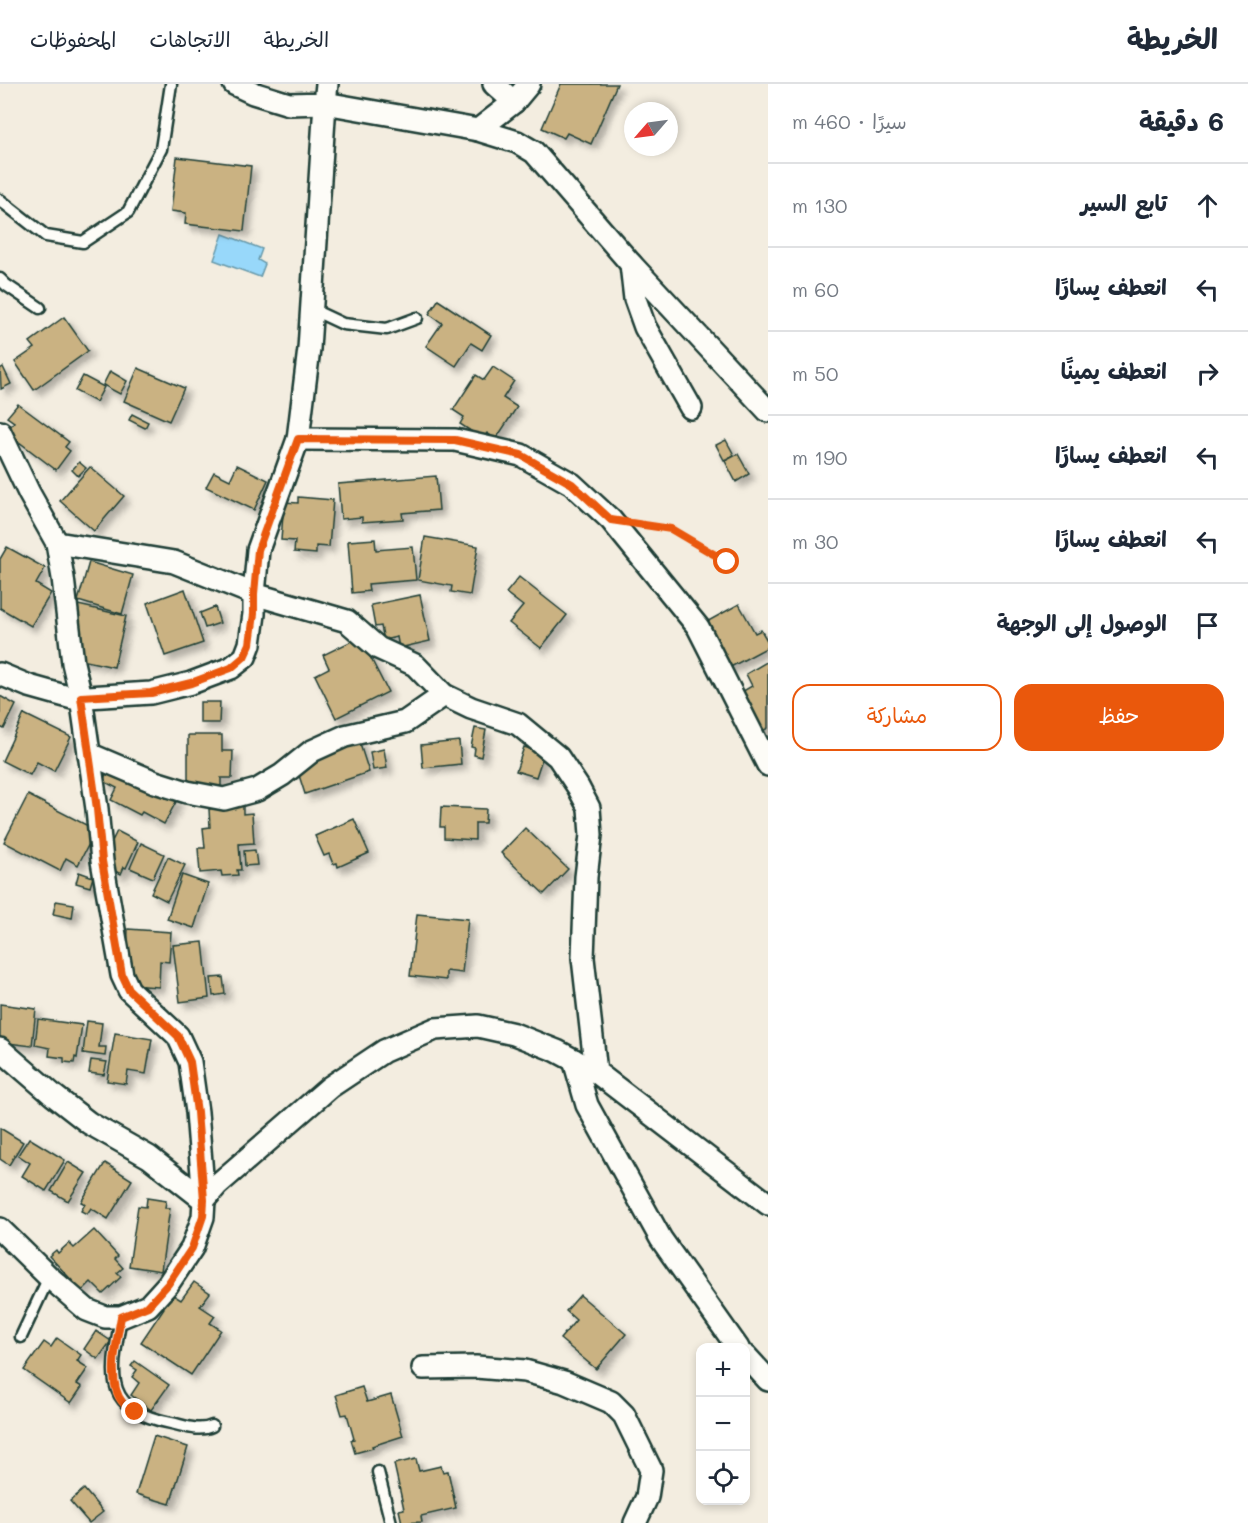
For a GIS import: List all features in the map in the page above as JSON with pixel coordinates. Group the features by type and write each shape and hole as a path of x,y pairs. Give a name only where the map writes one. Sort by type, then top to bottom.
{"street":[{"path":"234,84 253,93 289,104 326,94 478,130 517,142 534,152 631,264 768,411"},
{"path":"494,84 514,102"},
{"path":"478,130 514,102 529,84"},
{"path":"0,674 29,686 72,698 151,693 191,683 231,668 244,657 250,644 254,614 258,550 298,439 309,349 326,94"},
{"path":"631,264 635,299 645,327 691,408"},
{"path":"0,432 28,493 57,543 73,663 81,697 97,809 102,861 122,975 129,990 178,1036 190,1062 197,1112 204,1200 203,1216 192,1248 168,1284 148,1306 121,1317 105,1317 87,1310 0,1229"},
{"path":"298,439 455,440 521,455 572,484 611,520 698,627 768,765"},
{"path":"57,543 174,562 254,594 347,621 378,648 415,665 444,695 471,708 518,724 558,757 589,808 591,835 586,877 583,958 596,1072"},
{"path":"89,754 155,782 186,792 224,799 257,790 282,775 312,751 345,736 405,722 444,695"},
{"path":"204,1200 217,1185 330,1087 384,1051 435,1029 478,1026 514,1034 596,1072 768,1204"},
{"path":"0,1049 89,1123 149,1157 204,1200"},
{"path":"574,1060 587,1106 661,1239 735,1343"},
{"path":"750,1360 768,1380"},
{"path":"423,1368 476,1367 525,1371 564,1382 611,1401 624,1415 651,1470 647,1497 635,1523"}],"lane":[{"path":"0,200 46,237 83,242 128,212 161,149 171,84"},
{"path":"0,279 40,308"},
{"path":"311,309 343,324 387,330 417,318"},
{"path":"21,1336 49,1277"},
{"path":"121,1317 114,1359 117,1393 123,1402 135,1412 161,1421 204,1430 212,1426"},
{"path":"378,1472 391,1523"}],"path":[{"path":"611,520 671,529 727,562"}],"water":[{"path":"223,234 262,249 258,260 265,264 260,277 214,260"}],"building":[{"path":"561,84 617,84 591,144 567,133 564,138 542,128"},
{"path":"177,157 251,166 244,231 185,224 186,213 171,211"},
{"path":"438,300 491,335 482,350 471,343 456,366 426,346 442,323 429,314"},
{"path":"64,317 88,351 34,390 15,362 35,348 30,342"},
{"path":"3,367 11,384 1,389 0,369"},
{"path":"493,367 514,381 503,398 517,407 496,439 487,433 483,439 460,424 464,417 453,410 476,375 484,380"},
{"path":"138,368 184,388 169,421 124,401"},
{"path":"110,371 127,381 120,394 103,385"},
{"path":"83,376 104,387 96,402 75,391"},
{"path":"18,404 69,442 65,447 70,451 56,470 6,432 14,422 7,417"},
{"path":"132,414 148,422 145,428 129,420"},
{"path":"726,440 734,455 724,460 716,445"},
{"path":"738,454 749,474 736,482 725,461"},
{"path":"79,462 86,468 78,476 72,470"},
{"path":"237,465 268,480 254,510 206,487 214,472 230,480"},
{"path":"90,467 124,496 94,531 60,501"},
{"path":"436,476 439,510 402,513 403,519 362,522 362,517 341,519 338,484"},
{"path":"298,497 333,500 329,547 316,546 316,554 294,552 295,541 281,540 284,502 298,503"},
{"path":"425,537 478,546 470,595 451,592 452,586 418,580"},
{"path":"375,539 376,550 413,547 416,580 368,584 369,591 352,593 348,541"},
{"path":"7,547 45,568 36,584 51,593 31,626 0,608 0,559"},
{"path":"89,562 133,575 122,614 78,601"},
{"path":"519,577 567,615 541,648 509,623 523,606 506,593"},
{"path":"185,589 203,643 165,656 147,603"},
{"path":"420,595 430,641 399,648 397,637 384,640 381,626 375,627 371,605"},
{"path":"74,604 126,616 114,667 77,659 81,639 71,637"},
{"path":"739,604 755,633 761,630 768,642 768,647 725,670 701,625"},
{"path":"215,607 220,623 205,628 200,613"},
{"path":"360,637 388,692 336,718 315,675 329,668 323,655"},
{"path":"768,661 768,728 757,734 738,694 752,686 746,674"},
{"path":"0,696 16,705 4,729 0,727"},
{"path":"200,702 220,702 219,723 200,723"},
{"path":"24,714 71,737 54,771 37,762 30,775 2,761"},
{"path":"475,728 486,730 481,757 474,755 475,748 471,747"},
{"path":"188,735 222,735 222,751 233,751 232,778 221,778 221,786 188,786"},
{"path":"358,738 369,772 305,794 296,766"},
{"path":"459,741 461,764 423,768 421,745"},
{"path":"524,747 544,753 536,777 516,771"},
{"path":"384,749 387,768 373,770 370,752"},
{"path":"108,770 177,800 164,824 142,812 140,815 111,800 117,788 103,781"},
{"path":"28,795 96,830 78,865 66,858 60,871 4,842"},
{"path":"243,806 243,814 252,813 254,843 239,844 241,870 237,870 238,875 222,876 221,871 200,873 198,848 205,848 203,828 210,827 209,809"},
{"path":"441,807 486,809 485,823 475,823 475,840 444,838 444,827 440,827"},
{"path":"354,819 369,853 338,867 337,863 333,864 329,854 324,856 315,836"},
{"path":"525,828 568,869 544,894 501,853"},
{"path":"117,831 138,842 121,874 111,869 114,863 104,858"},
{"path":"141,843 164,854 153,878 130,868"},
{"path":"255,850 257,865 245,866 244,851"},
{"path":"168,857 185,865 167,901 151,893"},
{"path":"79,872 93,877 90,887 76,883"},
{"path":"182,875 208,884 194,928 167,919"},
{"path":"56,901 74,904 72,918 53,914"},
{"path":"417,914 468,919 462,973 446,971 446,980 410,976"},
{"path":"128,929 171,932 169,962 160,961 159,987 129,985 131,958 127,957"},
{"path":"203,942 209,998 180,1002 173,945"},
{"path":"223,977 225,994 213,996 211,978"},
{"path":"0,1004 36,1009 32,1046 0,1042"},
{"path":"38,1019 82,1025 77,1058 75,1057 74,1063 64,1062 64,1058 49,1056 50,1048 35,1045"},
{"path":"87,1021 102,1023 99,1047 106,1047 105,1056 83,1053"},
{"path":"115,1033 152,1039 146,1074 128,1071 126,1084 107,1081"},
{"path":"91,1060 107,1062 104,1075 89,1073"},
{"path":"0,1128 23,1142 9,1165 0,1159"},
{"path":"29,1138 65,1160 46,1191 22,1176 30,1163 18,1155"},
{"path":"68,1162 86,1173 68,1201 51,1191"},
{"path":"105,1163 132,1180 108,1219 91,1208 87,1214 81,1211 85,1204 81,1202"},
{"path":"147,1198 166,1201 165,1208 170,1208 161,1271 129,1266 138,1206 146,1207"},
{"path":"94,1230 118,1256 115,1259 123,1268 117,1273 121,1277 103,1294 91,1282 82,1291 49,1256 56,1250 58,1253 69,1243 74,1248"},
{"path":"194,1282 210,1293 200,1306 215,1316 210,1323 221,1330 191,1375 141,1342 164,1308 161,1306 170,1293 181,1300"},
{"path":"580,1295 626,1334 596,1369 560,1339 576,1320 566,1311"},
{"path":"96,1331 111,1341 98,1359 84,1349"},
{"path":"57,1338 81,1355 77,1361 88,1368 77,1384 82,1387 71,1403 24,1370 44,1342 51,1347"},
{"path":"135,1361 169,1385 151,1410 131,1395 139,1383 132,1377 137,1370 131,1366"},
{"path":"362,1387 367,1402 391,1395 403,1436 355,1453 351,1440 354,1439 347,1414 342,1415 336,1395"},
{"path":"154,1436 188,1447 170,1504 136,1494"},
{"path":"416,1459 419,1471 441,1466 443,1472 448,1471 456,1508 421,1516 422,1522 402,1523 399,1510 404,1509 394,1464"},
{"path":"84,1489 103,1512 89,1523 70,1501"}],"route":[{"path":"135,1412 123,1402 117,1393 114,1359 121,1317 148,1306 168,1284 192,1248 203,1216 204,1200 197,1112 190,1062 178,1036 129,990 122,975 102,861 81,697 151,693 191,683 231,668 244,657 250,644 254,614 258,550 298,439 455,440 521,455 572,484 611,520 671,529 727,562"}]}
